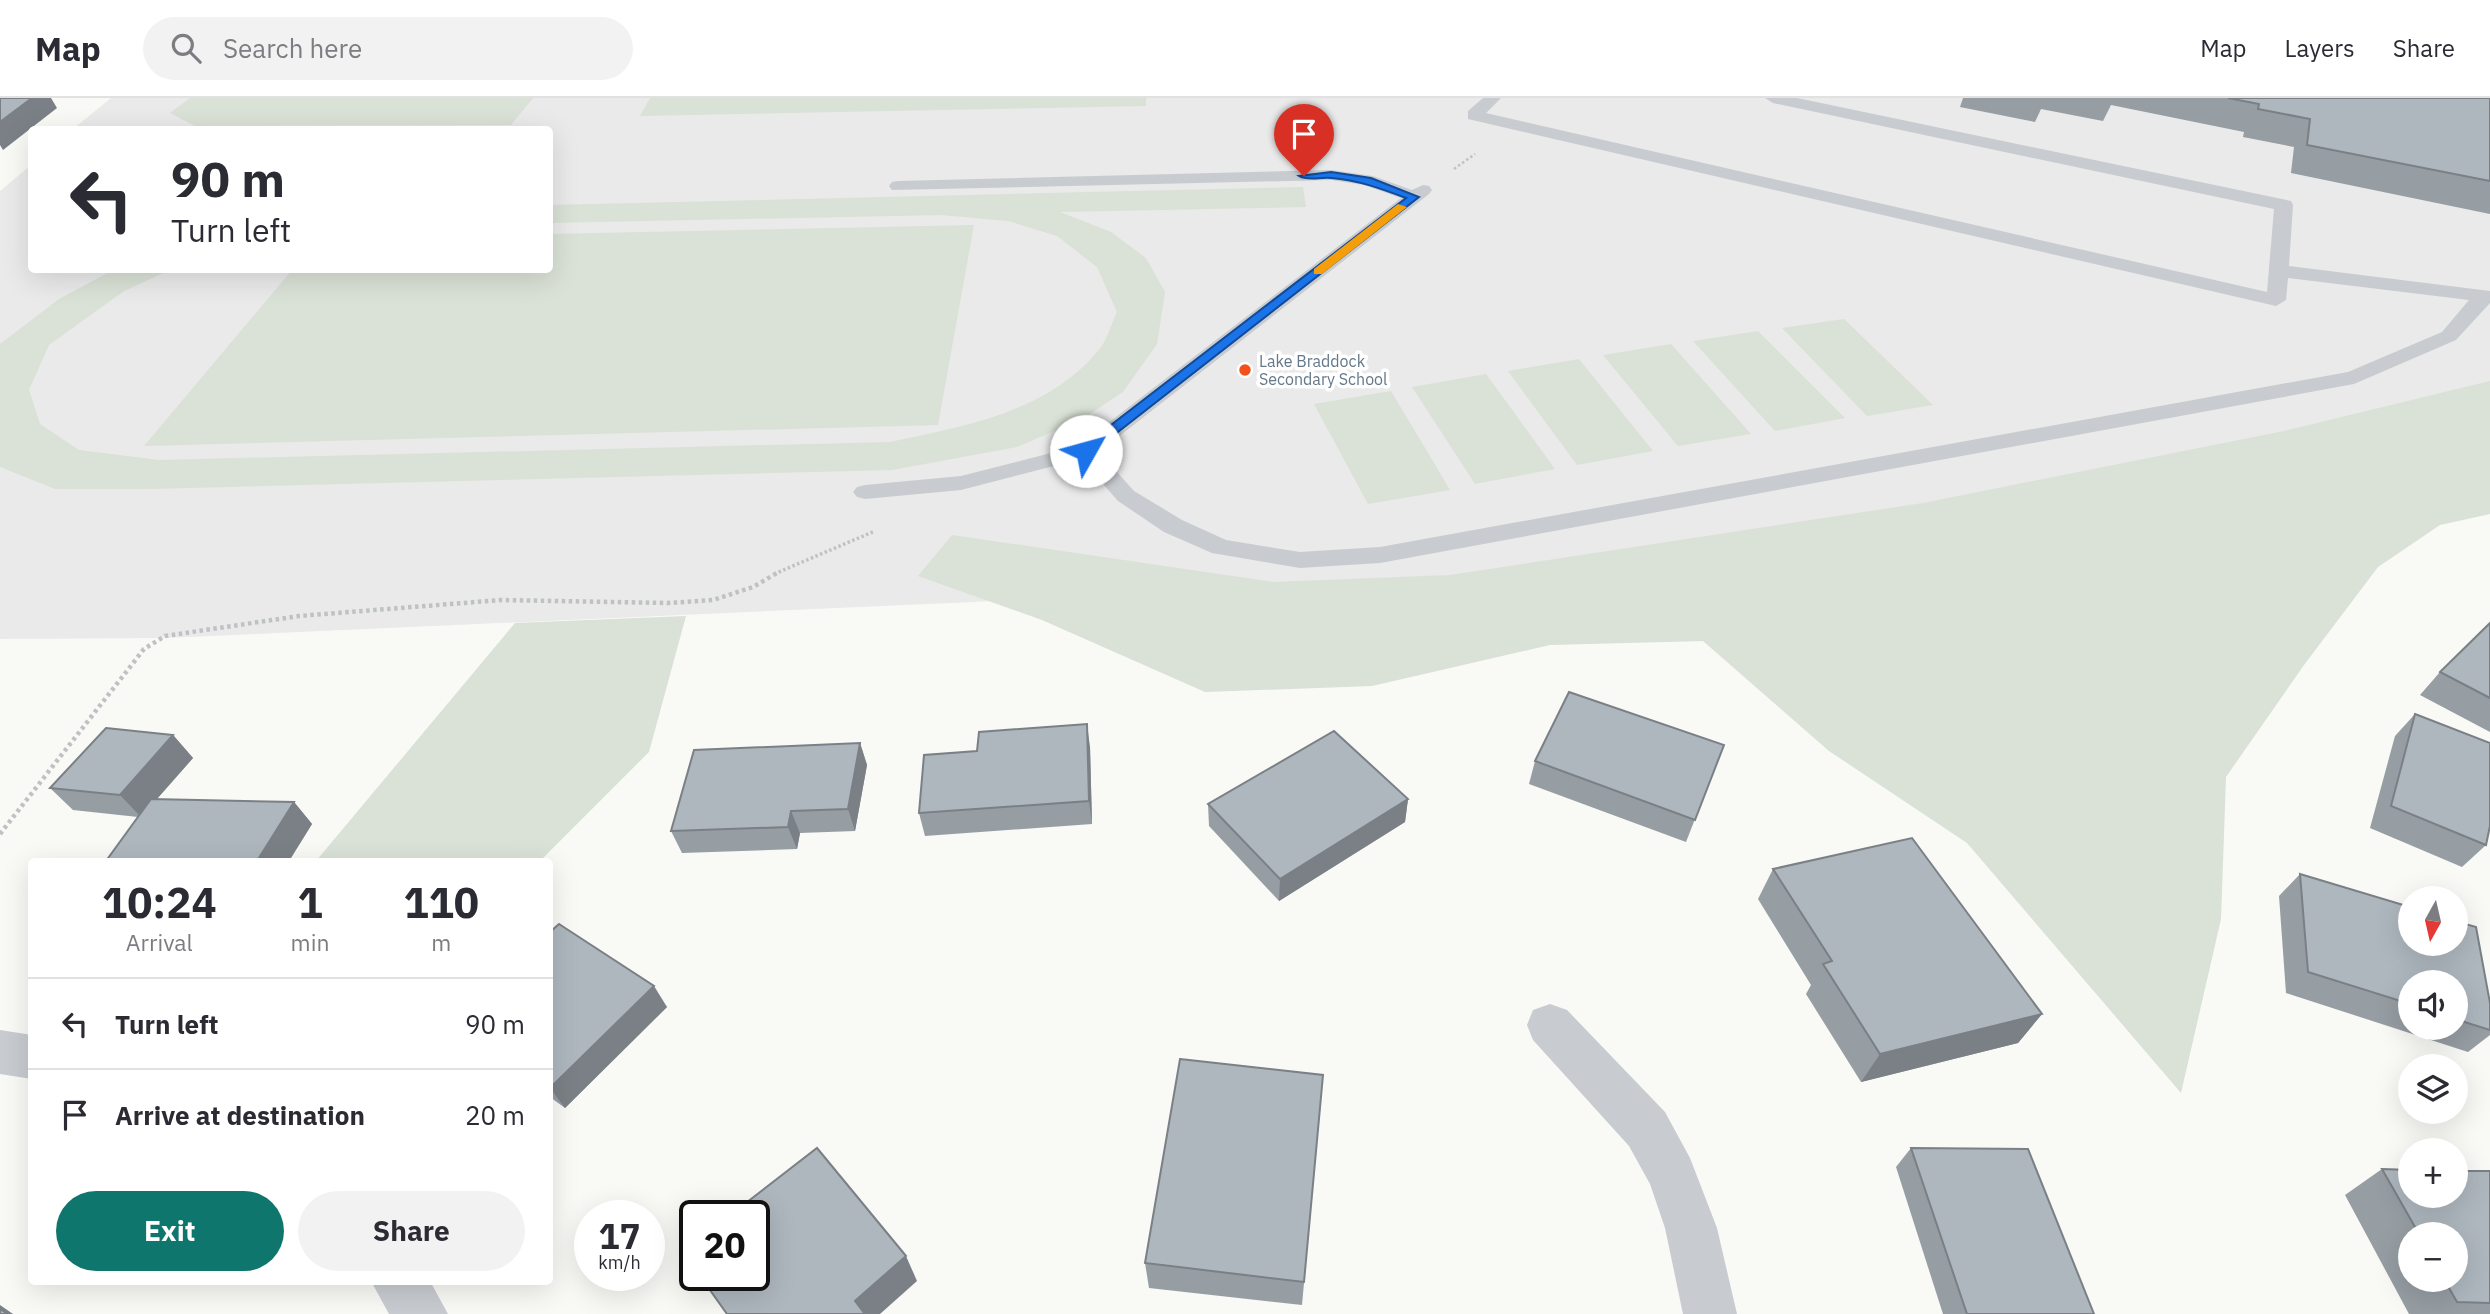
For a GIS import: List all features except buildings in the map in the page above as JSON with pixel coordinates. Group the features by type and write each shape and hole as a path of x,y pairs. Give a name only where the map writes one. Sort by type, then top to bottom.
{"street":[{"path":"1550,1025 1647,1129 1672,1175 1691,1228 1710,1314"},
{"path":"0,1052 28,1056"},
{"path":"401,1285 421,1314"}],"lane":[{"path":"1493,98 1474,115 2276,300 2284,205 1773,98"},
{"path":"864,492 961,483 1086,451 1419,194 1367,180 1331,175 898,186"},
{"path":"2279,271 2487,297"},
{"path":"1086,451 1126,496 1173,526 1221,547 1300,559 1380,555 2354,377 2449,336 2487,297"}],"path":[{"path":"0,834 144,649 165,636 299,616 501,600 668,603 713,600 753,587 787,567 844,547 892,523 924,486"}],"shaded area":[{"name":"Lake Braddock Secondary School","path":"111,98 2490,98 2490,470 1749,624 1174,593 164,638 0,639 0,191 28,168 28,273 553,273 553,126 77,126"},
{"path":"190,98 533,98 511,125 195,126 170,113"},
{"path":"650,98 1146,98 1146,106 640,116"},
{"path":"1303,187 1306,207 1060,212 1111,232 1146,258 1165,292 1157,344 1123,392 1082,419 1017,447 892,470 151,489 55,489 0,467 0,344 59,299 107,273 163,273 124,291 49,345 29,390 40,424 79,450 159,460 890,442 1003,414 1054,389 1077,372 1101,347 1117,312 1097,267 1057,236 1008,221 941,215 553,223 553,205"},
{"path":"974,225 938,425 144,446 289,273 553,273 553,234"},
{"path":"1844,319 1933,405 1867,416 1782,328"},
{"path":"1758,331 1845,418 1775,431 1693,341"},
{"path":"1671,344 1751,434 1678,446 1603,355"},
{"path":"1579,359 1653,451 1577,465 1508,371"},
{"path":"1486,374 1555,469 1475,484 1412,387"},
{"path":"2490,381 2490,514 2440,525 2378,567 2304,665 2226,777 2221,919 2181,1093 1967,843 1829,751 1703,641 1550,645 1372,686 1205,692 1042,620 918,576 952,535 1273,582 1450,575 1923,503 2284,431"},
{"path":"1391,391 1450,490 1368,504 1314,404"},
{"path":"686,616 649,752 543,858 319,858 515,623"}],"slow traffic":[{"path":"1318,271 1402,207"}],"place":[{"name":"Lake Braddock Secondary School","path":"1245,370"}],"route":[{"path":"1086,451 1414,197 1367,180 1331,175 1304,176"}]}
